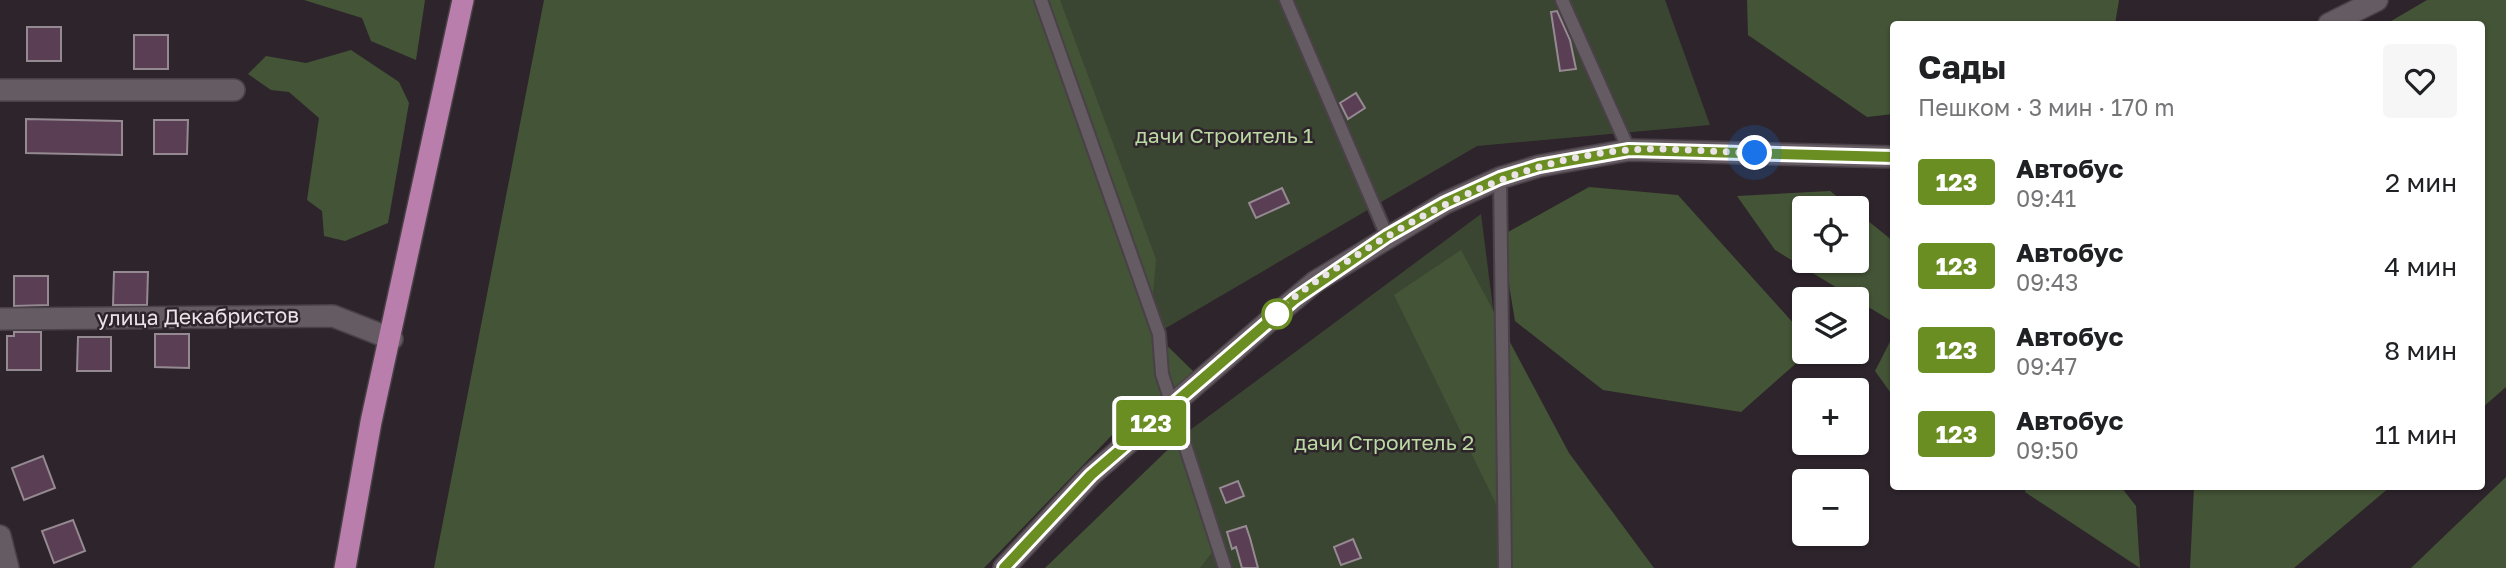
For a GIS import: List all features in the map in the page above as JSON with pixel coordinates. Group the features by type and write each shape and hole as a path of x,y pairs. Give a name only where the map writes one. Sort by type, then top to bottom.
{"highway":[{"path":"345,568 371,422 392,339 463,0"}],"street":[{"path":"2335,21 2377,0"},
{"path":"0,90 234,90"},
{"path":"1004,568 1091,475 1315,282 1445,203 1500,178 1579,157 1629,150 1890,157"},
{"name":"улица Декабристов","path":"0,319 333,316 392,339"},
{"path":"0,536 8,568"}],"lane":[{"path":"1041,0 1159,334 1161,374 1174,404 1225,568"},
{"path":"1286,0 1387,236"},
{"path":"1562,0 1629,150"},
{"path":"1500,178 1505,568"}],"green space":[{"path":"304,0 425,0 416,60 371,41 362,18"},
{"path":"544,0 1060,0 1156,259 1150,329 1195,373 1160,403 1112,435 984,568 434,568"},
{"name":"дачи Строитель 1","path":"1031,0 1665,0 1710,125 1477,146 1147,339"},
{"path":"1747,0 2119,0 2116,21 1890,21 1890,114 1867,117 1748,35"},
{"path":"2427,0 2506,0 2506,387 2485,405 2485,21 2391,21"},
{"path":"351,50 399,82 409,103 388,223 345,241 324,236 322,211 307,200 319,118 289,92 271,90 248,74 266,56 306,63"},
{"path":"1589,187 1678,195 1792,322 1792,364 1795,364 1741,412 1603,390 1515,321 1501,236"},
{"path":"1830,191 1836,196 1792,196 1792,260 1775,250 1737,196"},
{"name":"дачи Строитель 2","path":"1481,214 1526,568 1151,568 1182,436"},
{"path":"1869,222 1890,239 1890,320 1869,307 1869,287 1836,287 1813,273 1869,273"},
{"path":"1461,250 1569,453 1654,568 1511,568 1499,510 1394,295"},
{"path":"1890,342 1890,392 1875,371"},
{"path":"1182,436 1213,551 1200,568 1045,568"},
{"path":"2506,477 2506,568 2411,568"},
{"path":"2123,490 2136,506 2140,568 2025,492"},
{"path":"2194,490 2386,490 2294,568 2190,568"}],"building":[{"path":"1557,11 1570,40 1576,69 1560,71 1551,12"},
{"path":"27,27 61,27 61,61 27,61"},
{"path":"134,35 168,35 168,69 134,69"},
{"path":"1356,93 1365,108 1348,119 1340,103"},
{"path":"26,119 122,121 122,155 26,153"},
{"path":"154,120 188,120 187,154 154,154"},
{"path":"1282,188 1289,203 1256,218 1249,203"},
{"path":"114,272 148,272 147,305 113,305"},
{"path":"14,276 48,276 48,305 14,306"},
{"path":"14,332 41,332 41,370 7,370 7,336 14,336"},
{"path":"155,334 189,334 189,368 155,367"},
{"path":"78,337 111,337 111,371 77,371"},
{"path":"43,456 55,488 24,500 12,468"},
{"path":"1238,481 1244,496 1226,503 1220,488"},
{"path":"73,520 85,551 54,563 42,531"},
{"path":"1246,526 1258,568 1242,568 1236,547 1232,549 1227,532"},
{"path":"1353,539 1361,558 1341,565 1334,547"}],"bus line":[{"name":"123","path":"1004,568 1091,475 1315,282 1445,203 1500,178 1539,166 1629,150 1890,157"}],"route":[{"path":"1277,314 1315,282 1387,236 1445,203 1500,178 1579,157 1629,150 1755,153"}]}
